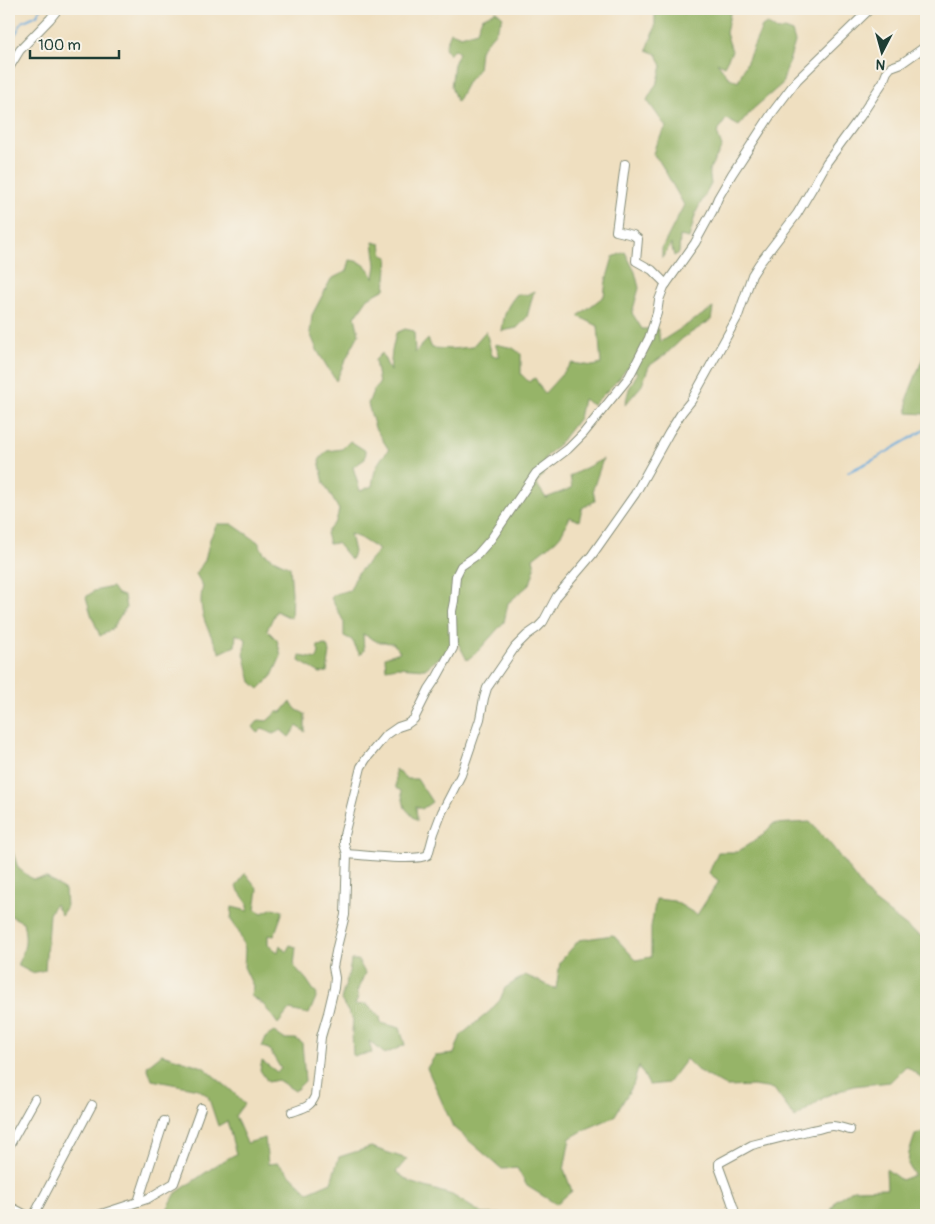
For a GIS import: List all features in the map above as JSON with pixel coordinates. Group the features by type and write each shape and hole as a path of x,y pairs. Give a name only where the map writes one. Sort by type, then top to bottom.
{"street":[{"path":"9,68 20,50 50,20 58,9"},
{"path":"292,1112 307,1107 315,1096 321,1038 334,988 333,967 346,915 347,854 344,835 361,767 366,758 385,736 414,718 453,648 452,611 456,576 460,566 477,556 491,539 536,473 568,449 584,434 628,377 649,338 659,300 666,284 695,243 732,174 772,113 797,80 870,9"},
{"path":"347,854 409,858 428,855 442,812 461,775 480,719 488,688 515,647 527,634 538,628 543,622 557,596 592,555 635,494 669,433 682,412 692,401 738,316 747,288 758,264 797,214 827,162 860,117 891,66 902,63 926,46"},
{"path":"625,164 616,231 633,234 638,240 636,261 652,270 666,284"},
{"path":"9,1146 35,1100"},
{"path":"34,1215 92,1105"},
{"path":"98,1215 147,1199 174,1182 201,1108"},
{"path":"138,1202 164,1121"},
{"path":"736,1215 719,1163 752,1145 810,1130 835,1126 850,1130"},
{"path":"9,1206 26,1215"}],"green space":[{"path":"655,9 731,9 726,33 732,51 724,66 717,62 728,77 738,82 762,27 767,24 777,31 784,29 792,32 795,42 782,84 753,109 739,126 726,119 717,133 722,147 709,170 711,184 696,212 689,238 680,236 679,253 674,256 671,244 662,258 662,248 684,205 660,162 653,154 656,144 666,127 647,100 658,81 662,66 657,54 647,50 655,28"},
{"path":"496,11 503,17 496,31 480,50 478,70 468,81 457,102 451,87 454,64 459,53 454,49 449,55 445,47 451,32 461,36 477,31 482,18"},
{"path":"373,242 381,244 383,255 388,257 385,289 368,298 355,317 359,334 336,381 318,352 310,333 312,315 331,279 347,271 350,260 365,265 374,278 376,265"},
{"path":"625,252 635,272 639,288 632,313 642,329 658,329 660,342 713,308 711,320 683,338 666,354 649,366 642,385 625,405 629,389 638,372 627,368 619,379 593,405 583,399 579,418 560,443 545,458 543,475 536,483 546,498 572,488 570,476 603,459 593,489 595,501 582,508 579,521 570,517 556,540 533,558 535,568 530,584 508,603 504,622 479,650 467,660 458,643 425,669 397,667 386,669 385,657 400,652 393,643 378,642 363,634 364,651 360,655 352,640 344,636 344,622 331,598 335,594 350,590 357,574 379,550 350,534 354,552 351,560 337,543 329,544 326,533 336,521 339,510 324,483 319,460 327,451 342,449 350,441 366,451 365,459 353,467 360,491 372,486 377,467 389,450 375,428 368,404 373,391 379,384 375,360 382,353 390,371 396,333 405,329 414,331 415,353 428,339 432,348 472,347 486,331 492,356 500,356 495,344 513,348 521,354 521,374 529,382 535,378 544,394 572,363 593,366 601,364 598,326 578,316 604,296 613,257"},
{"path":"534,291 527,317 517,328 502,331 506,311 517,294 526,295"},
{"path":"926,350 926,414 908,413 907,398"},
{"path":"217,524 232,524 258,542 264,553 290,567 291,618 276,611 267,630 277,640 281,656 272,676 259,689 251,682 244,653 246,639 236,634 235,646 220,653 202,613 201,595 203,586 196,574 205,560 210,539"},
{"path":"112,587 117,594 124,596 126,608 113,628 100,636 86,597 94,591"},
{"path":"326,645 330,652 327,672 320,673 299,661 300,656 317,659 319,652 317,646"},
{"path":"290,702 297,710 305,714 305,732 297,726 289,737 281,730 273,734 263,728 258,733 253,727 259,720 267,721 277,712 282,712"},
{"path":"395,769 407,779 417,779 432,802 422,809 416,806 417,821 405,808 401,791 396,788"},
{"path":"810,822 832,846 871,899 911,930 926,939 926,1081 906,1066 890,1082 853,1086 826,1096 795,1118 774,1089 752,1086 727,1087 697,1070 686,1059 668,1083 649,1085 639,1066 633,1085 614,1117 570,1138 564,1170 572,1191 556,1204 527,1186 517,1168 502,1169 453,1127 427,1068 435,1056 454,1054 461,1035 489,1012 500,1000 505,988 525,975 556,989 560,962 579,940 613,935 636,960 651,957 651,927 656,899 674,901 697,915 719,881 709,873 718,852 737,852 763,835 773,824"},
{"path":"9,852 13,852 18,868 32,879 47,878 65,890 66,908 61,915 55,904 49,914 45,970 32,973 17,965 24,949 25,934 23,922 9,915"},
{"path":"245,873 258,889 255,909 262,913 273,908 283,911 274,936 268,935 268,945 278,952 280,945 286,952 290,945 296,947 294,966 317,995 309,1014 289,1010 278,1024 263,1004 251,996 253,986 244,967 245,949 238,930 231,920 232,907 248,911 248,904 236,887"},
{"path":"351,960 358,960 365,973 357,992 358,997 355,1005 366,1004 380,1017 381,1023 400,1028 405,1045 385,1054 369,1041 372,1053 353,1056 353,1020 341,1000"},
{"path":"274,1032 284,1039 296,1039 302,1043 305,1081 295,1091 278,1080 268,1082 260,1070 262,1061 277,1072 281,1069 269,1049 262,1047 266,1037"},
{"path":"162,1054 203,1067 232,1091 244,1104 235,1116 247,1143 265,1138 268,1164 278,1163 308,1192 331,1182 339,1157 371,1147 407,1159 396,1172 412,1183 452,1195 483,1214 504,1215 164,1215 176,1193 236,1154 227,1121 218,1126 208,1096 198,1089 152,1080 147,1066"},
{"path":"926,1131 926,1215 829,1215 836,1200 853,1189 887,1188 886,1169 901,1180 914,1175 908,1164 909,1153 915,1135"}],"waterway":[{"path":"9,38 16,34 22,22 37,15 40,9"},
{"path":"848,472 873,460 926,429"}]}
